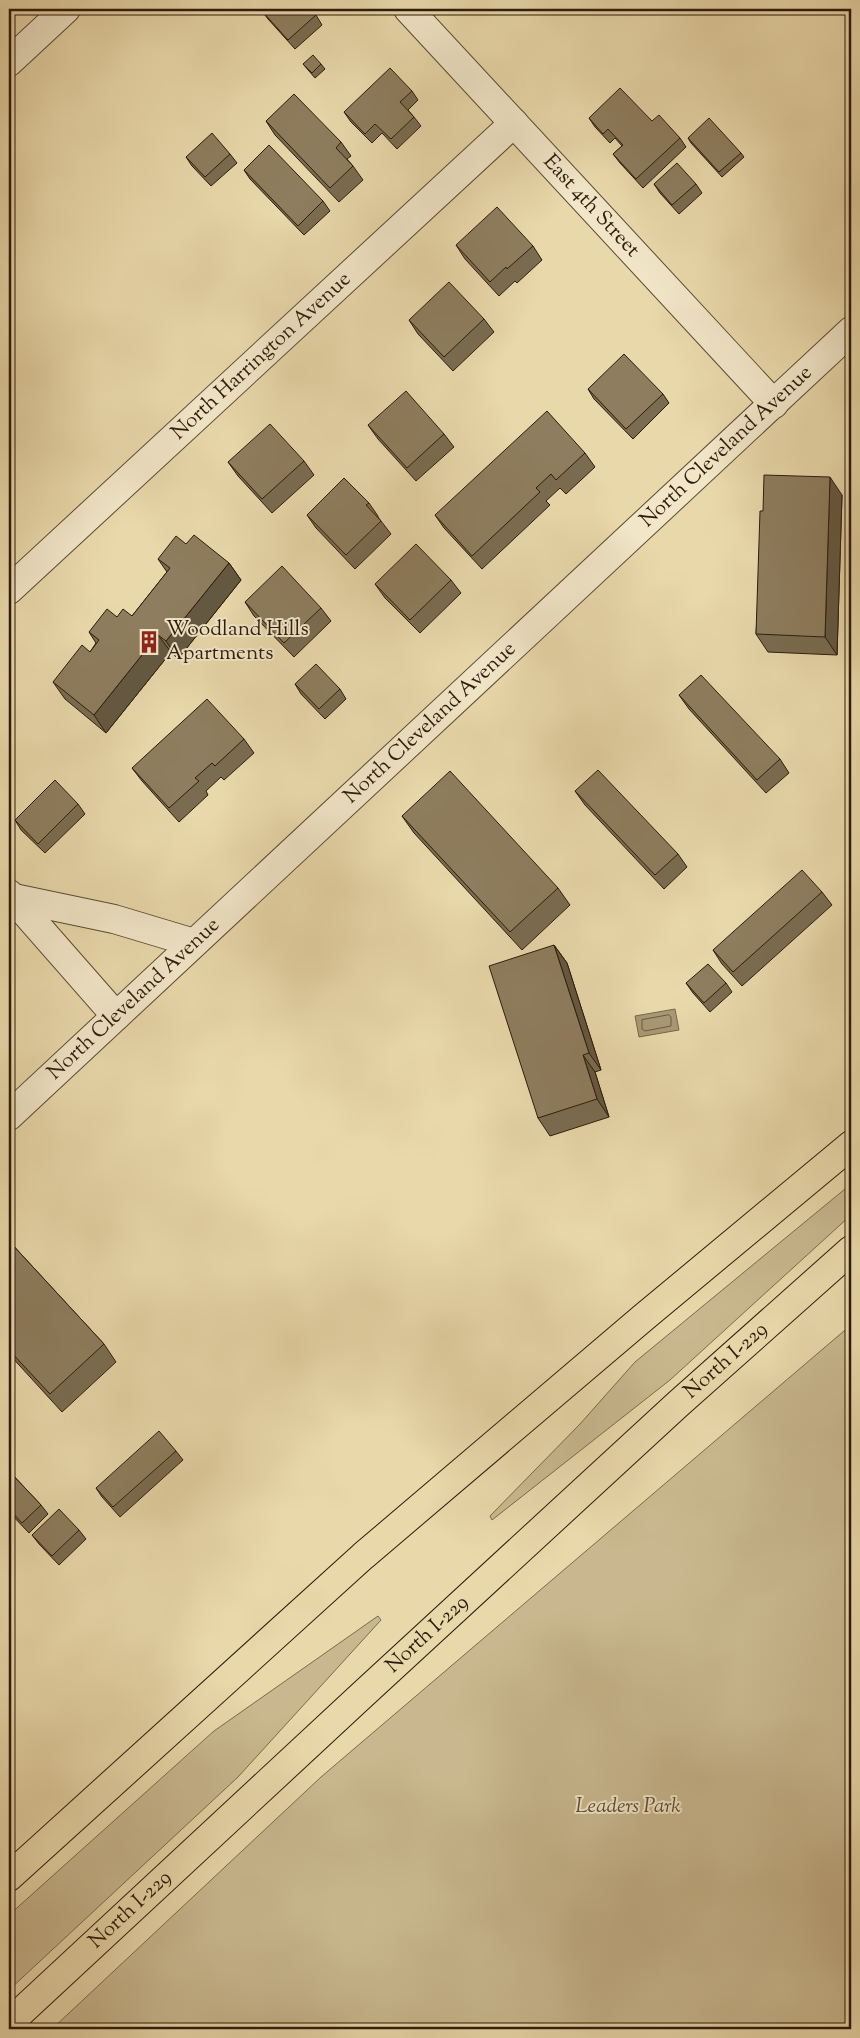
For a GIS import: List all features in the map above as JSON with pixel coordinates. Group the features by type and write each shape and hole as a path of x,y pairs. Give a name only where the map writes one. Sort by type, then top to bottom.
{"highway":[{"path":"9,1877 363,1556 644,1317 851,1145"},
{"name":"North I-229","path":"9,2024 628,1451 851,1250"}],"street":[{"path":"9,62 66,9"},
{"name":"East 4th Street","path":"408,9 774,404"},
{"name":"North Harrington Avenue","path":"9,590 514,123"},
{"name":"North Cleveland Avenue","path":"9,1116 851,331"},
{"path":"10,896 114,919 194,943"},
{"path":"10,896 116,1016"}],"green space":[{"path":"851,1184 851,1215 670,1380 492,1520 490,1516 580,1424 635,1362"},
{"name":"Leaders Park","path":"851,1325 851,2029 52,2029 321,1777"},
{"path":"378,1616 381,1620 238,1777 9,1990 9,1915 214,1731"}],"water":[{"path":"675,1009 679,1030 639,1037 635,1016"}],"building":[{"path":"262,9 310,9 316,15 288,40"},
{"path":"313,55 321,64 312,73 303,64"},
{"path":"390,68 412,91 400,102 414,117 391,139 375,124 365,134 344,112"},
{"path":"620,88 652,121 659,115 680,138 636,179 613,154 623,145 608,129 603,134 589,118"},
{"path":"294,94 341,142 336,148 353,166 330,188 266,121"},
{"path":"709,118 741,153 719,172 688,138"},
{"path":"212,133 230,154 205,177 186,157"},
{"path":"269,145 323,201 298,226 244,170"},
{"path":"677,163 696,184 672,205 654,184"},
{"path":"497,207 533,246 490,282 456,245"},
{"path":"449,282 484,319 444,357 409,320"},
{"path":"624,354 663,394 626,429 588,389"},
{"path":"406,391 444,434 407,468 368,425"},
{"path":"547,411 585,453 556,480 551,474 536,488 540,492 472,556 435,515"},
{"path":"270,424 304,461 262,499 228,462"},
{"path":"764,475 830,477 825,637 756,634 760,511 763,511"},
{"path":"344,478 369,503 366,505 381,521 346,555 307,515"},
{"path":"194,535 229,563 166,641 158,635 94,715 53,682 82,645 90,652 99,640 89,632 107,609 117,617 123,609 132,616 170,568 158,559 176,536 186,544"},
{"path":"416,544 451,580 410,620 375,584"},
{"path":"282,566 321,608 284,643 245,602"},
{"path":"316,664 340,689 319,709 295,684"},
{"path":"701,675 780,759 757,780 679,695"},
{"name":"Woodland Hills Apartments","path":"207,699 244,739 215,766 212,763 195,778 199,781 169,808 132,768"},
{"path":"598,770 678,854 655,875 575,791"},
{"path":"450,771 558,888 510,932 402,816"},
{"path":"55,780 78,804 38,844 15,820"},
{"path":"802,870 822,892 733,972 713,950"},
{"path":"554,945 589,1053 583,1055 597,1099 538,1118 489,966"},
{"path":"708,964 726,983 704,1003 686,983"},
{"path":"9,1241 104,1344 50,1394 9,1350"},
{"path":"159,1431 176,1451 113,1507 96,1488"},
{"path":"9,1471 41,1505 22,1523 9,1509"},
{"path":"59,1509 79,1530 52,1556 32,1535"}],"place":[{"name":"Woodland Hills Apartments","path":"149,642"}]}
